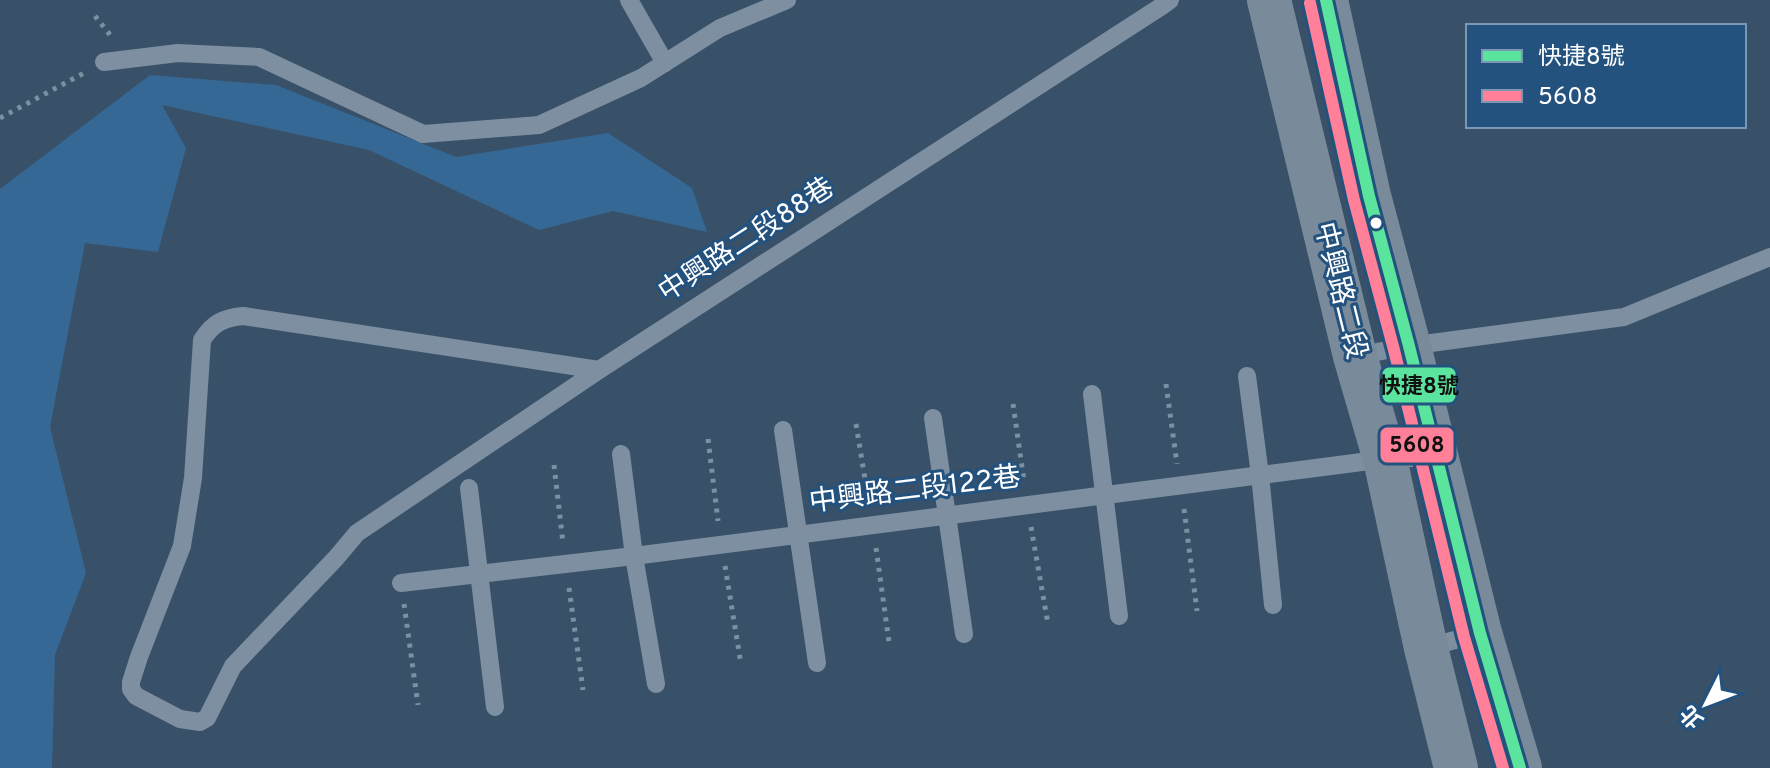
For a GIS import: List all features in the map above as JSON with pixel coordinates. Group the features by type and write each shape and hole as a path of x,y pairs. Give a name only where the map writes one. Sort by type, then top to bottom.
{"main road":[{"name":"中興路二段","path":"1269,0 1355,356 1385,459 1456,768"},
{"name":"中興路二段","path":"1326,0 1369,196 1480,633 1520,768"}],"lane":[{"path":"629,0 665,63"},
{"path":"104,62 178,53 259,57 423,134 539,125 641,78 720,28 787,0"},
{"name":"中興路二段88巷","path":"599,370 243,316 217,322 202,340 193,478 182,546 139,657 131,689 136,696 180,719 200,722 207,718 233,666 357,533 599,370 1170,0"},
{"path":"1355,356 1624,317 1770,257"},
{"path":"1247,376 1273,605"},
{"path":"1092,394 1119,616"},
{"path":"933,418 964,634"},
{"path":"783,430 817,663"},
{"path":"621,454 634,556 656,684"},
{"name":"中興路二段122巷","path":"401,583 1385,459 1437,457"},
{"path":"469,488 495,707"},
{"path":"1426,648 1480,633"}],"path":[{"path":"0,118 104,62"},
{"path":"1166,384 1197,611"},
{"path":"1013,404 1048,624"},
{"path":"856,424 889,642"},
{"path":"708,439 741,664"},
{"path":"554,465 583,690"},
{"path":"401,583 418,705"}],"shaded area":[{"path":"150,75 276,85 456,157 608,133 692,188 707,232 613,211 539,230 369,150 162,105 186,148 158,252 85,243 50,427 86,573 55,655 52,768 0,768 0,189"}],"transit line":[{"name":"快捷8號","path":"1326,0 1369,196 1480,633 1520,768"},
{"name":"5608","path":"1310,3 1354,200 1464,637 1503,768"}]}
